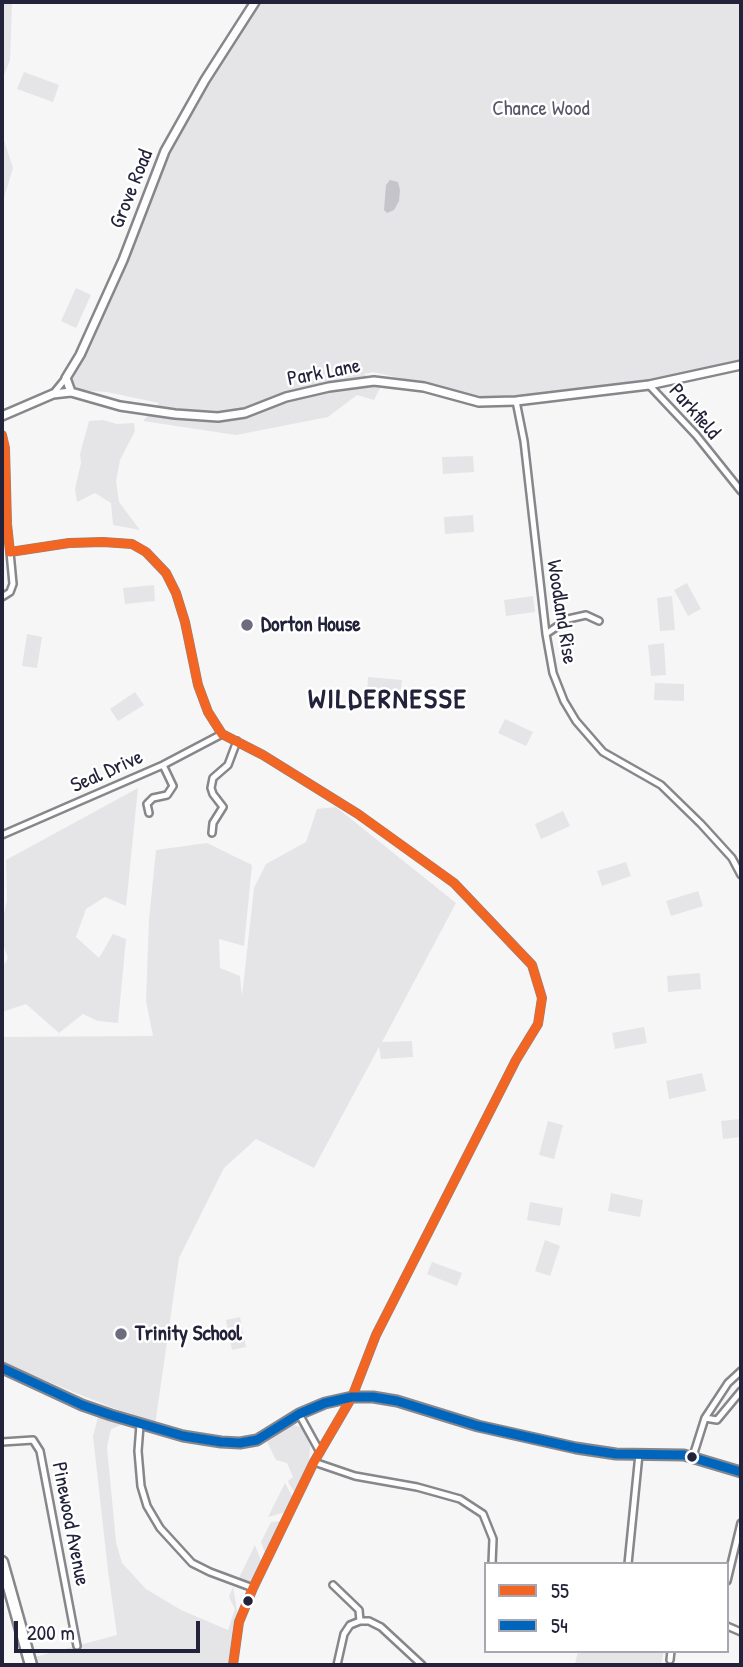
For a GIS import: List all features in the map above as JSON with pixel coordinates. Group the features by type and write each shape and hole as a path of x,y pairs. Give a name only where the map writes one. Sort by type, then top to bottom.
{"highway":[{"path":"2,1562 31,1665"}],"main road":[{"path":"2,1368 82,1405 183,1436 240,1443 257,1440 299,1414 325,1403 352,1397 397,1401 478,1426 576,1448 616,1454 693,1456 741,1472"}],"street":[{"name":"Grove Road","path":"53,394 80,355 123,260 166,151 205,80 255,2"},
{"name":"Park Lane","path":"2,416 53,394 71,392 120,406 218,417 245,413 286,397 318,389 374,381 425,387 480,402 516,401 649,385 741,365"},
{"path":"66,377 71,392"},
{"name":"Parkfield","path":"649,385 696,435 741,491"},
{"name":"Woodland Rise","path":"516,401 524,441 546,634 553,673 564,701 576,721 603,752 661,785 717,841 732,858 741,875"},
{"path":"2,435 13,584 10,592 2,597"},
{"path":"10,552 69,543 103,542 132,544 146,552 166,573 176,593 198,685 208,712 222,734 263,755 358,814 454,883 532,965 542,998 538,1024 516,1060 376,1335 352,1397 314,1462 253,1588 239,1622 233,1665"},
{"path":"546,634 568,620 586,615 599,621"},
{"name":"Seal Drive","path":"2,835 163,765 222,734"},
{"path":"212,833 213,822 223,807 213,794 213,778 228,765 237,741"},
{"path":"149,813 147,804 153,798 167,795 173,786 163,765"},
{"path":"693,1456 705,1418 728,1383 741,1371"},
{"path":"705,1418 717,1420 741,1391"},
{"path":"299,1414 320,1452"},
{"path":"140,1424 138,1451 141,1486 147,1506 160,1528 192,1563 253,1588"},
{"name":"Pinewood Avenue","path":"2,1442 33,1440 40,1451 77,1646"},
{"path":"628,1562 639,1454"},
{"path":"314,1462 355,1476 417,1487 460,1499 482,1514 493,1539 492,1562"},
{"path":"729,1575 738,1548 741,1523"},
{"path":"333,1585 359,1610 360,1620"},
{"path":"337,1665 344,1634 350,1625 360,1620 369,1621 381,1628 422,1665"},
{"path":"670,1660 671,1653"}],"shaded area":[{"path":"2,2 12,2 10,60 2,80"},
{"path":"254,2 741,2 741,363 738,360 650,380 517,396 480,396 373,372 364,374 381,386 374,400 357,395 328,417 236,435 143,421 159,403 107,392 78,390 70,381 165,151"},
{"path":"24,72 59,85 53,102 17,89"},
{"path":"2,134 13,168 2,204"},
{"path":"390,180 398,182 399,201 394,210 387,213 384,210 386,185"},
{"path":"76,288 91,295 76,328 61,321"},
{"path":"103,420 117,424 134,423 135,431 120,460 116,481 119,502 140,530 113,525 111,503 95,493 77,502 75,489 81,463 80,454 89,421"},
{"path":"473,456 474,472 443,474 442,457"},
{"path":"473,515 474,532 445,534 444,517"},
{"path":"687,583 701,609 688,616 674,590"},
{"path":"154,585 155,601 125,604 123,588"},
{"path":"533,596 535,612 506,616 504,600"},
{"path":"672,596 675,630 660,631 657,598"},
{"path":"27,634 42,637 37,668 22,666"},
{"path":"664,643 666,675 651,676 648,645"},
{"path":"368,677 402,680 400,697 367,695"},
{"path":"655,683 684,684 684,701 654,700"},
{"path":"135,692 144,705 118,721 110,709"},
{"path":"505,719 533,732 526,746 498,733"},
{"path":"138,788 126,906 105,897 86,909 76,937 99,958 113,934 126,939 118,1023 98,1021 83,1014 59,1033 26,1004 2,1012 2,968 8,958 2,941 7,900 6,860"},
{"path":"336,807 456,903 382,1042 412,1041 413,1057 381,1059 379,1047 314,1168 256,1139 224,1168 179,1258 155,1425 2,1363 2,1037 153,1036 146,1001 149,919 156,850 207,843 252,865 244,946 219,939 220,968 240,976 242,996 254,888 266,864 306,842 317,809"},
{"path":"563,811 570,826 541,839 535,824"},
{"path":"626,862 631,876 602,886 597,871"},
{"path":"698,891 703,906 671,916 666,901"},
{"path":"700,973 701,989 668,992 667,976"},
{"path":"644,1027 647,1043 615,1049 612,1033"},
{"path":"702,1073 706,1091 669,1099 666,1081"},
{"path":"741,1119 741,1137 723,1139 721,1121"},
{"path":"548,1121 563,1125 554,1159 539,1155"},
{"path":"611,1193 643,1200 640,1217 608,1211"},
{"path":"530,1202 563,1208 560,1226 527,1220"},
{"path":"545,1240 560,1246 550,1276 535,1271"},
{"path":"432,1262 462,1273 457,1286 427,1274"},
{"path":"240,1317 246,1347 232,1350 226,1320"},
{"path":"99,1414 121,1425 111,1429 107,1447 116,1542 122,1563 146,1589 181,1610 228,1630 235,1609 229,1597 233,1586 238,1617 231,1665 37,1665 35,1657 117,1635 93,1436"},
{"path":"295,1425 302,1428 310,1446 309,1465 295,1493 288,1481 293,1477 287,1463 276,1460 267,1442"},
{"path":"285,1483 293,1498 286,1512 268,1517"},
{"path":"282,1521 265,1553 261,1542 271,1522"},
{"path":"255,1545 262,1563 253,1582 249,1582 239,1578"},
{"path":"578,1653 664,1653 661,1665 575,1664"}],"transit line":[{"name":"55","path":"2,435 5,448 10,552 69,543 103,542 132,544 146,552 166,573 176,593 198,685 208,712 222,734 263,755 358,814 454,883 532,965 542,998 538,1024 516,1060 376,1335 352,1397 314,1462 253,1588 239,1622 233,1665"},
{"name":"54","path":"2,1368 82,1405 111,1415 183,1436 221,1442 257,1440 299,1414 325,1403 352,1397 373,1397 397,1401 478,1426 576,1448 616,1454 684,1455 741,1472"}],"place":[{"name":"Dorton House","path":"247,625"},
{"name":"Trinity School","path":"121,1334"}],"district":[{"name":"WILDERNESSE","path":"388,701"}],"park label":[{"name":"Chance Wood","path":"541,109"}]}
